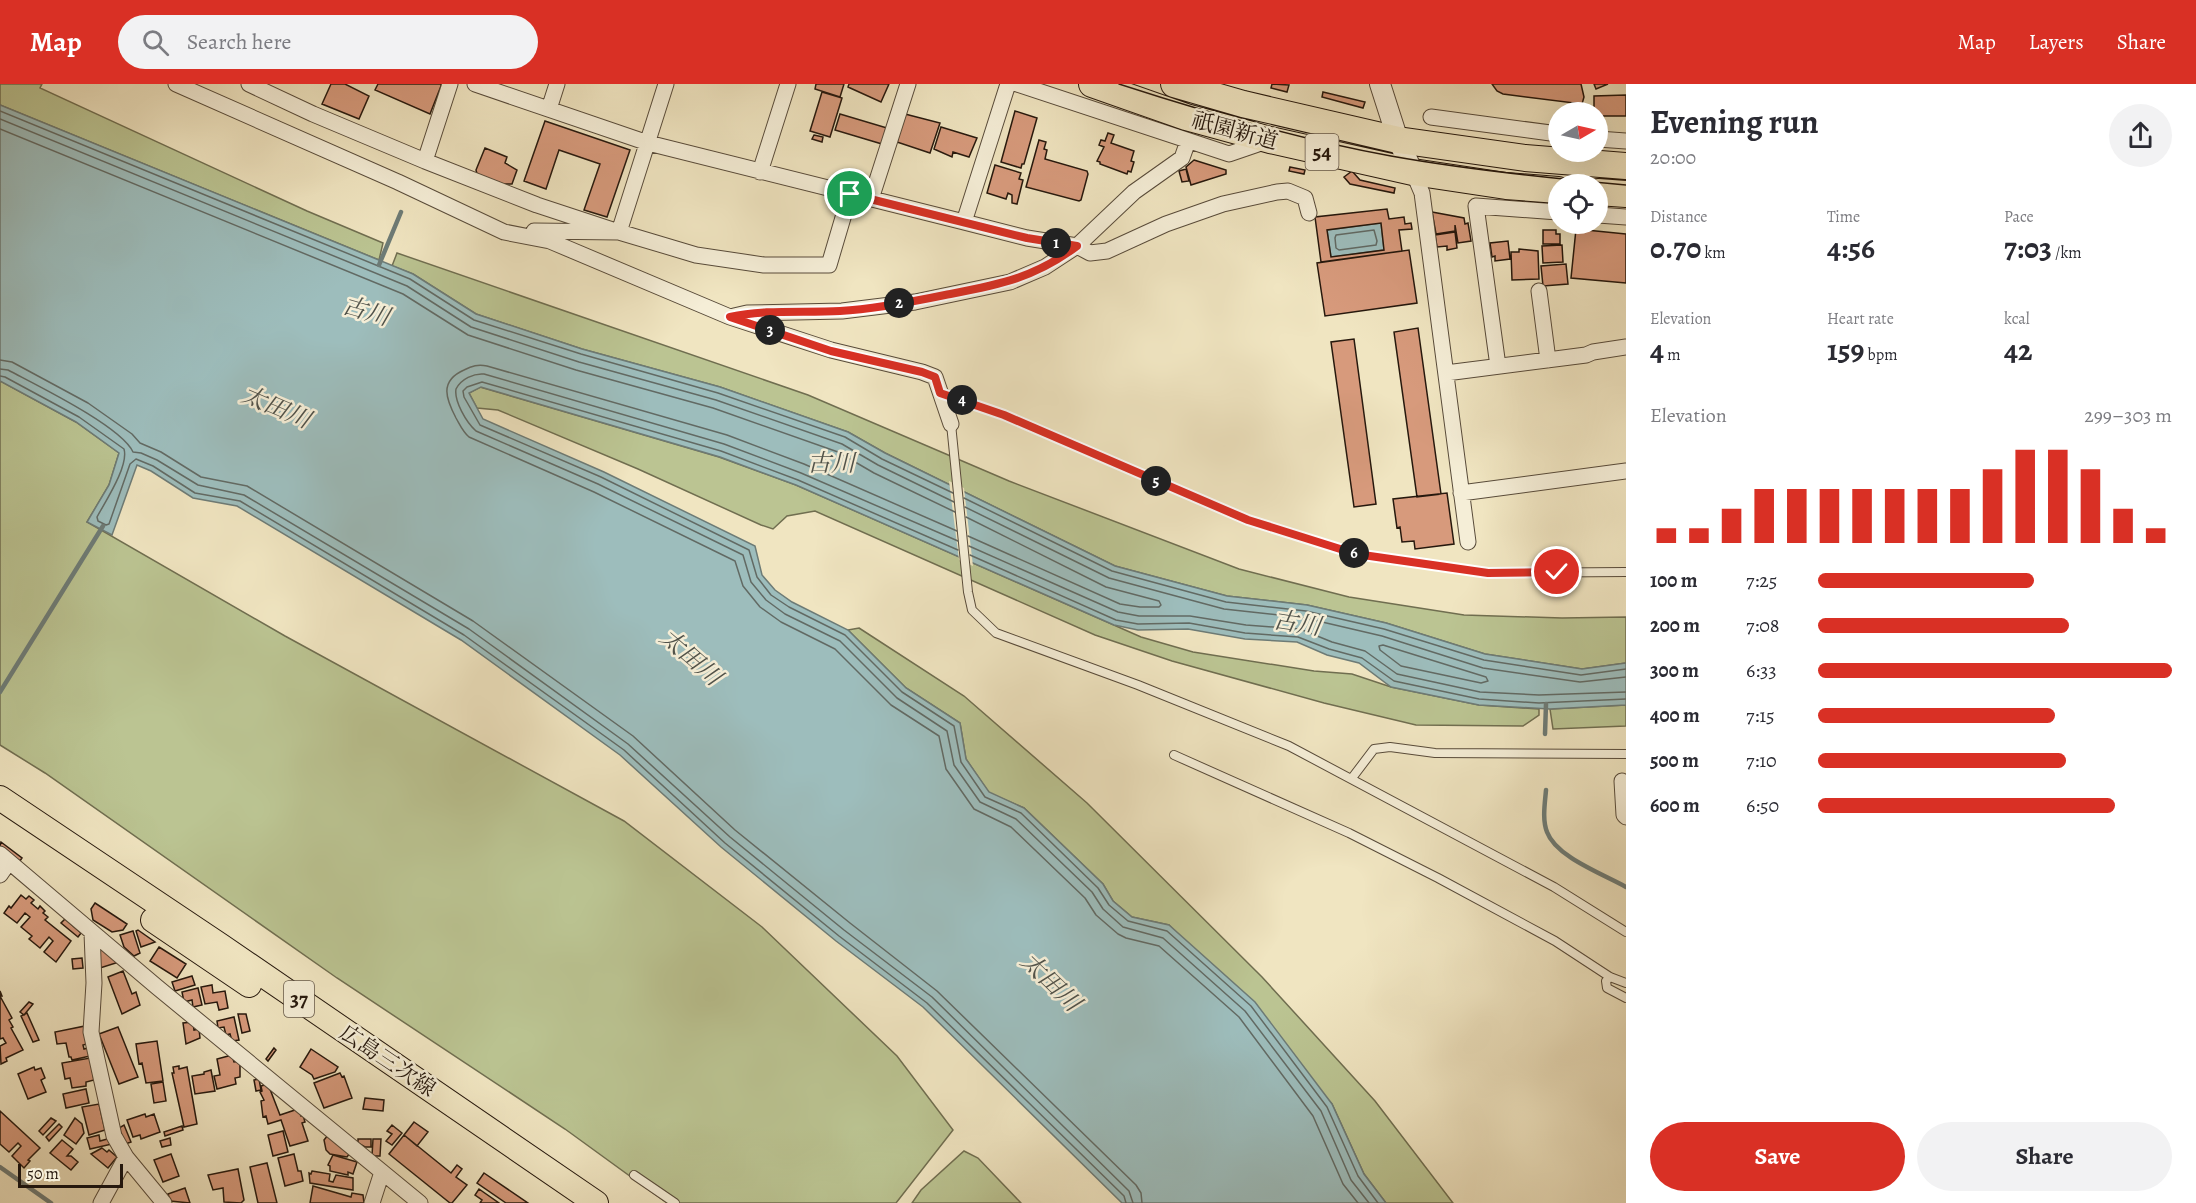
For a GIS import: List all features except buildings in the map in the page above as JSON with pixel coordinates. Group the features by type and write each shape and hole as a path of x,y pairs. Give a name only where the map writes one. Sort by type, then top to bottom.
{"highway":[{"name":"祇園新道","path":"1092,84 1186,117 1270,140 1413,172 1548,193"},
{"name":"祇園新道","path":"1174,84 1239,94 1398,140 1525,158 1626,166"},
{"path":"1608,193 1626,194"}],"main road":[{"name":"広島三次線","path":"0,798 596,1203"},
{"name":"広島三次線","path":"0,818 568,1203"}],"street":[{"path":"176,84 398,182 504,232 550,241 730,317 831,351 935,377 951,424"},
{"path":"249,84 313,114 537,206 696,255 764,266 828,265 850,194"},
{"path":"425,161 450,84"},
{"path":"475,84 648,143 1027,238 1077,246 1090,253 1107,251 1166,224 1214,207 1277,192 1288,191 1305,198 1309,213"},
{"path":"549,109 557,84"},
{"path":"619,232 666,84"},
{"path":"760,172 788,84"},
{"path":"871,199 908,84"},
{"path":"964,222 1008,84"},
{"path":"1017,84 1229,154 1270,140"},
{"path":"1380,84 1398,140 1422,193 1468,542"},
{"path":"1431,117 1548,133"},
{"path":"1608,140 1626,141"},
{"path":"730,317 747,314 842,311 915,302 1010,282 1045,267 1077,246 1134,192 1182,158 1188,141"},
{"path":"1525,158 1548,141"},
{"path":"1498,366 1472,206 1548,211"},
{"path":"1608,216 1626,217"},
{"path":"504,232 619,232"},
{"path":"1539,291 1548,360"},
{"path":"1446,373 1586,356 1593,352 1626,347"},
{"path":"1461,493 1626,471"},
{"path":"1622,781 1625,816"},
{"path":"0,875 4,858 420,1203"},
{"path":"92,933 94,983 91,1032 114,1136 126,1157 164,1203"},
{"path":"101,1203 126,1157"},
{"path":"372,1203 381,1172"}],"lane":[{"path":"940,393 1004,415 1248,520 1356,554 1488,573 1626,572"},
{"path":"951,424 968,592 972,610 996,633 1138,685 1289,746 1554,887 1626,932"},
{"path":"1352,778 1374,749 1390,747 1435,753 1626,754"},
{"path":"1174,756 1349,833 1555,941 1610,977 1626,983"},
{"path":"1610,977 1606,981 1607,988 1626,998"},
{"path":"634,1175 675,1203"}],"green space":[{"path":"0,84 42,84 40,88 307,211 383,243 379,260 0,105"},
{"path":"397,253 808,395 1009,481 1239,569 1349,597 1464,615 1626,617 1626,663 1582,669 1485,654 1386,623 1307,605 1227,596 1115,566 885,453 848,432 720,387 582,349 476,314 413,274 392,266"},
{"path":"0,381 76,422 119,453 109,485 87,522 285,636 624,821 762,927 897,1056 953,1130 896,1203 667,1203 565,1129 337,978 45,773 0,745"},
{"path":"480,387 719,457 796,485 1141,637 1193,652 1314,671 1352,674 1391,687 1479,705 1539,709 1539,715 1523,726 1416,725 1324,703 1172,661 1095,635 815,511 787,516 773,529 761,525 638,469 498,410 477,408 469,393"},
{"path":"859,628 964,696 1087,803 1262,977 1375,1101 1453,1203 1386,1203 1364,1174 1332,1104 1169,925 1132,917 1113,901 1103,884 1024,808 989,793 966,759 960,723 906,688 848,630"},
{"path":"1626,705 1626,726 1553,729 1550,709"},
{"path":"964,1151 978,1158 1021,1203 912,1203 921,1190"}],"water":[{"path":"0,105 413,274 476,314 582,349 720,387 848,432 885,453 1115,566 1227,596 1307,605 1386,623 1485,654 1582,669 1626,663 1626,705 1550,709 1479,705 1391,687 1359,663 1327,655 1297,642 1245,639 1188,629 1138,630 1114,625 796,485 720,457 481,387 469,393 483,419 604,472 755,546 762,575 775,590 792,602 848,630 906,688 960,723 966,759 989,792 1024,808 1103,884 1113,901 1132,917 1169,925 1255,1002 1332,1104 1364,1174 1386,1203 1122,1203 923,1007 836,941 721,847 620,755 461,640 237,506 193,498 151,471 137,465 112,535 87,522 109,485 119,453 76,422 0,381"},
{"path":"1381,223 1384,250 1331,257 1327,230"}],"pier":[{"path":"949,481 964,488 973,566 959,560"}],"waterway":[{"path":"379,265 401,212"},
{"path":"0,692 103,526"},
{"path":"1545,734 1546,704"},
{"path":"1546,790 1545,822 1552,841 1570,857 1626,887"},
{"path":"0,1167 51,1203"}],"tram line":[{"path":"1119,84 1254,124 1357,149 1479,169 1626,185"}],"route":[{"path":"850,194 1027,238 1077,246 1045,267 1010,282 915,302 842,311 747,314 730,317 831,351 922,372 935,377 940,393 1004,415 1248,520 1356,554 1488,573 1557,572"}],"water label":[{"name":"古川","path":"366,311"},
{"name":"太田川","path":"276,407"},
{"name":"古川","path":"831,463"},
{"name":"古川","path":"1297,623"},
{"name":"太田川","path":"691,657"},
{"name":"太田川","path":"1051,982"}]}
